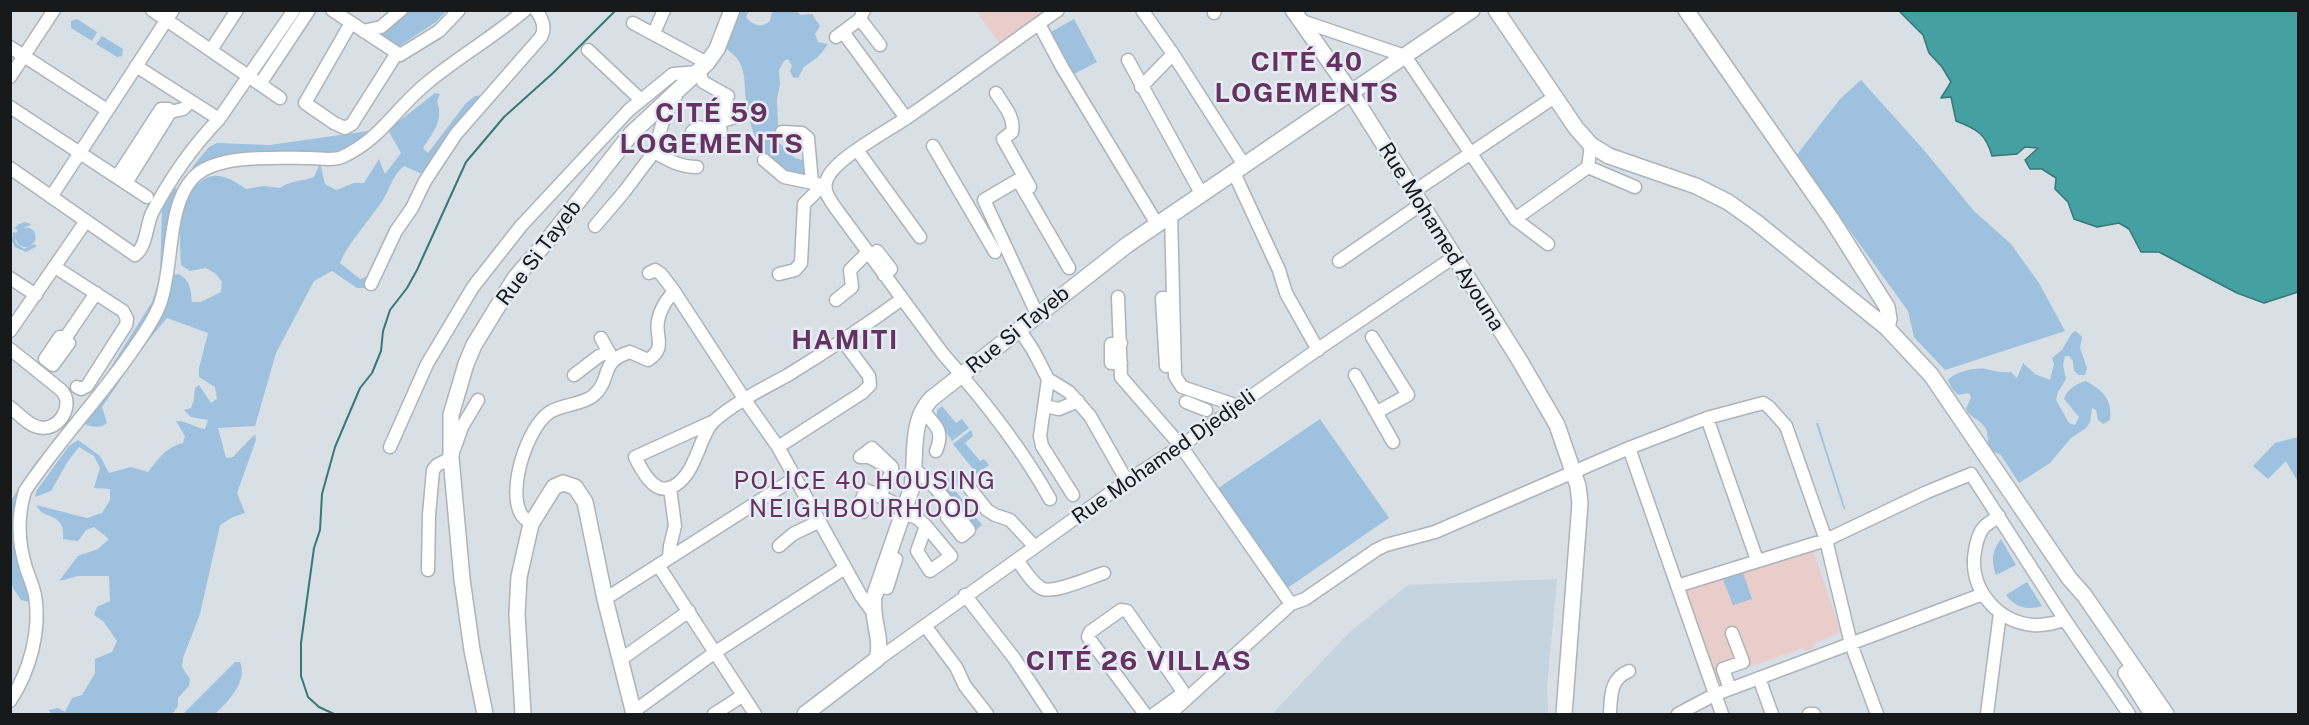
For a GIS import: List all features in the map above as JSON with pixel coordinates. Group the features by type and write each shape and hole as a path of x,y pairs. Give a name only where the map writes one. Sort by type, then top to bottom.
{"main road":[{"name":"Rue Si Tayeb","path":"485,714 472,650 457,536 451,458 451,415 458,388 474,345 503,295 632,134 703,68 717,49 732,10"},
{"name":"Rue Si Tayeb","path":"922,410 936,394 1037,314 1157,224 1352,94 1472,10"},
{"path":"1497,10 1576,128 1591,145 1609,156 1696,186 1728,202 1887,328 1919,361 2166,714"},
{"path":"1686,10 1887,307 1889,319 1887,328"},
{"name":"Rue Mohamed Ayouna","path":"1296,15 1352,94 1557,425 1578,486 1580,503 1564,714"},
{"path":"805,714 877,660 880,647 872,611 878,585 915,470 915,441 922,410"},
{"path":"1556,714 1554,686 1566,583 1573,472"},
{"path":"523,714 517,615 519,577 531,524 554,487 566,483 578,490 587,509 605,598 634,713"},
{"path":"2069,578 2080,600 2152,714"}],"street":[{"path":"10,77 54,10"},
{"path":"153,10 170,15 211,50 280,98"},
{"path":"235,10 216,35 223,39 242,10"},
{"path":"10,168 135,255 139,252 150,217 158,202 192,150 219,119 294,10"},
{"path":"260,84 309,10"},
{"path":"332,10 400,55 421,44 444,27 459,10"},
{"path":"363,31 381,27 401,10"},
{"path":"10,701 18,690 37,629 34,592 26,568 20,537 19,511 25,491 39,470 111,381 152,322 168,275 176,210 183,191 193,177 206,168 240,159 258,157 339,158 360,147 384,129 425,84 497,34 525,10"},
{"path":"371,284 396,231 456,134 538,43 544,32 543,23 536,10"},
{"path":"654,33 664,10"},
{"path":"779,274 795,270 801,263 804,204 831,173 857,150 1058,10"},
{"path":"1142,10 1173,54 1239,169 1286,293 1318,350"},
{"path":"51,197 170,15"},
{"path":"880,45 862,15 839,35 906,118"},
{"path":"1296,15 1405,56 1515,219 1548,244"},
{"path":"351,23 333,55 339,59 319,95 312,91 305,103 334,123 342,128 348,128 352,124 397,53"},
{"path":"633,23 654,33 703,68"},
{"path":"1039,24 1062,67 1157,224"},
{"path":"211,50 220,37"},
{"path":"10,47 107,110"},
{"path":"588,50 641,100"},
{"path":"1142,87 1173,54"},
{"path":"1128,60 1202,195"},
{"path":"136,66 219,119"},
{"path":"390,447 427,364 473,287 521,226 629,110 673,74 703,68"},
{"path":"703,68 703,82 728,96 720,113"},
{"path":"595,226 654,152 664,118 678,92"},
{"path":"996,93 1011,116 1013,126 1012,132 1003,139 1080,280"},
{"path":"1422,186 1556,96"},
{"path":"121,180 170,112 183,109 191,101"},
{"path":"10,107 147,196"},
{"path":"782,132 802,133 808,138 820,185 837,210 843,206 872,243 868,252 850,270 852,287 836,300"},
{"path":"1515,219 1588,166 1591,145"},
{"path":"933,146 996,252"},
{"path":"857,150 920,237"},
{"path":"654,152 672,162 687,167 697,167"},
{"path":"764,160 784,177 820,185"},
{"path":"1588,166 1635,187"},
{"path":"969,210 1018,180 1069,268"},
{"path":"984,200 1037,314"},
{"path":"1339,261 1420,205"},
{"path":"1171,214 1175,376 1180,384 1238,406"},
{"path":"10,331 86,221"},
{"path":"868,252 877,251 891,270 884,275 913,313 921,312 949,349 943,354 962,375 1050,499"},
{"name":"Rue Mohamed Djedjeli","path":"877,660 1128,481 1454,257"},
{"path":"55,267 126,315 127,323 87,386 81,389 77,387"},
{"path":"649,273 655,270 661,274 674,291 778,447 818,522 872,611"},
{"path":"10,278 16,287 36,295"},
{"path":"574,375 599,356 630,352 648,360 657,353 660,344 657,322 662,306 674,291"},
{"path":"49,362 45,359 60,337 64,340 74,325 79,329 93,309 87,305 96,293"},
{"path":"712,422 688,471 677,484 670,488 663,488 653,484 641,470 635,457 712,422 843,341 899,295"},
{"path":"1118,297 1120,373 1123,381 1181,446 1291,604"},
{"path":"1019,329 1048,379 1069,392 1090,416 1128,481"},
{"path":"1372,337 1408,395 1377,412"},
{"path":"601,338 611,356"},
{"path":"778,447 862,393 870,385 869,376 843,341"},
{"path":"10,349 61,390 66,397 66,411 55,425 39,428 10,407"},
{"path":"531,524 521,515 517,501 517,481 520,465 531,436 541,419 549,412 591,398 596,393 611,356"},
{"path":"1355,375 1393,442"},
{"path":"1048,379 1040,436 1042,446 1073,495"},
{"path":"1196,406 1200,393"},
{"path":"428,570 431,479 437,465 451,458 462,427 478,400"},
{"path":"1044,406 1059,409 1078,401"},
{"path":"1170,714 1291,604 1305,599 1376,550 1386,545 1435,532 1629,448 1707,418 1759,403 1769,407 1786,426 1826,540 1851,644 1877,714"},
{"path":"922,410 940,433 936,451"},
{"path":"10,416 27,429 31,424"},
{"path":"1707,418 1756,560"},
{"path":"1629,448 1722,714"},
{"path":"892,469 876,494 917,518 926,526"},
{"path":"915,470 928,479 954,511"},
{"path":"1677,586 1826,540 1969,474 1974,478 2065,620 2129,714"},
{"path":"605,598 795,478"},
{"path":"968,486 987,510 1010,520 1035,547"},
{"path":"669,557 675,526 670,488"},
{"path":"1999,516 1984,527 1975,550 1975,574 1983,594 2000,613 2010,619 2034,625 2065,620"},
{"path":"779,546 793,534 818,522"},
{"path":"1017,560 1034,582 1042,588 1053,589 1104,573"},
{"path":"658,565 755,714"},
{"path":"634,713 714,653 845,568"},
{"path":"1678,714 1714,695 1983,594"},
{"path":"965,596 1014,658 1051,714"},
{"path":"1145,714 1088,637 1090,632 1121,610 1127,611 1182,690 1179,696 1154,714"},
{"path":"620,660 689,611"},
{"path":"1987,714 2000,613"},
{"path":"926,627 987,714"},
{"path":"1730,689 1723,669 1743,662 1732,633"},
{"path":"1611,714 1611,699 1616,680 1619,675 1629,671"},
{"path":"1759,678 1772,714"},
{"path":"714,714 742,696"},
{"path":"1809,714 1814,714"}],"shaded area":[{"path":"406,11 446,11 436,22 398,47 378,34"},
{"path":"738,11 749,11 746,17 755,24 761,25 770,21 772,11 796,11 801,15 812,14 820,26 815,34 818,42 828,44 818,57 804,67 798,78 793,77 790,71 792,66 788,59 784,61 779,70 778,126 774,138 795,158 806,161 808,175 792,174 777,166 764,153 755,137 747,109 742,68 737,58 724,46"},
{"path":"976,11 1047,11 1000,44"},
{"path":"1899,11 2298,11 2298,292 2264,303 2237,293 2159,252 2141,252 2129,229 2119,223 2097,227 2074,219 2068,202 2055,189 2056,178 2042,169 2030,169 2025,160 2038,148 2025,147 2017,154 1992,156 1987,142 1980,133 1956,121 1951,97 1941,98 1951,82 1942,67 1929,53 1923,35"},
{"path":"77,19 97,32 92,41 71,28 71,21"},
{"path":"1074,19 1097,62 1074,74 1051,32"},
{"path":"102,36 123,49 122,56 117,57 96,44"},
{"path":"1861,80 1923,149 1974,211 2011,244 2039,283 2065,331 1945,370 1914,337 1908,311 1796,156 1840,99"},
{"path":"435,93 440,94 437,101 439,115 434,131 423,148 428,153 466,103 475,96 485,95 422,174 404,166 400,170 381,203 344,254 340,263 360,279 367,277 376,256 404,207 408,202 411,203 381,257 367,288 357,288 332,271 314,281 276,353 255,426 218,428 226,458 233,457 255,434 256,440 237,493 245,513 220,525 200,614 183,658 182,667 190,679 189,686 178,698 178,706 172,714 51,714 49,710 58,708 65,712 72,698 82,695 95,673 95,659 112,652 117,641 103,621 94,615 97,607 110,601 109,576 78,576 59,581 78,556 98,549 109,539 94,527 86,530 78,541 63,539 61,524 41,512 36,505 87,518 102,513 110,500 110,489 94,488 100,468 94,456 79,447 51,491 35,497 37,490 69,446 78,440 100,456 109,473 131,467 148,472 167,450 183,443 185,436 176,421 205,429 208,420 191,417 184,410 191,408 195,388 199,385 211,403 217,399 215,387 199,377 199,368 208,333 167,318 141,350 102,407 107,423 95,427 83,423 167,305 173,275 179,274 186,279 192,302 201,302 221,292 222,282 216,274 206,268 190,271 181,265 181,220 183,209 192,190 200,182 212,176 229,179 246,189 264,186 280,188 314,177 320,163 325,184 336,190 354,183 364,183 379,159 385,174 401,153 388,130"},
{"path":"368,131 370,135 339,153 256,152 192,169 209,147 217,143 270,145"},
{"path":"171,188 178,189 178,191 170,210 166,245 166,276 149,321 23,491 18,561 21,575 32,596 29,602 21,600 13,588 10,572 10,502 33,466 104,378 152,302 160,277 162,210"},
{"path":"25,222 31,224 20,228 30,228 34,232 35,241 30,246 34,244 37,246 26,252 15,247 12,241 13,232 16,233 18,230 14,228"},
{"path":"2076,331 2082,337 2080,348 2087,368 2085,375 2079,375 2074,371 2073,361 2069,356 2065,356 2063,365 2066,379 2056,400 2069,423 2075,425 2079,417 2064,399 2072,387 2086,381 2105,396 2110,406 2110,420 2103,424 2098,420 2096,410 2092,408 2090,422 2086,428 2071,438 2050,463 2019,483 2001,455 1990,450 1984,426 1966,409 1971,397 1969,393 1958,395 1948,380 1960,372 1971,369 2011,372 2017,378 2023,363 2035,374 2050,380 2054,364 2052,358 2062,350 2072,333"},
{"path":"942,406 956,423 962,419 969,428 952,441 937,418 937,410"},
{"path":"1320,419 1389,518 1286,589 1217,489"},
{"path":"1816,423 1818,423 1844,510"},
{"path":"971,430 973,436 965,443 980,461 984,459 989,465 977,474 953,444"},
{"path":"2298,437 2298,482 2286,461 2268,479 2253,466 2275,443"},
{"path":"962,467 967,477 954,489 982,525 976,530 940,484"},
{"path":"2001,539 2016,565 1996,575 1993,556"},
{"path":"1811,545 1841,632 1817,642 1813,645 1814,648 1805,651 1803,648 1715,679 1683,589"},
{"path":"1742,570 1752,599 1733,605 1722,577"},
{"path":"1557,579 1547,686 1548,714 1272,714 1350,632 1408,585"},
{"path":"2027,582 2042,606 2022,607 2006,595"},
{"path":"235,662 240,662 242,669 239,684 231,697 215,714 183,714"}],"waterway":[{"path":"334,714 319,707 308,697 301,676 301,643 314,548 320,530 322,494 335,447 360,388 372,373 381,351 383,331 390,310 417,270 466,162 504,117 553,73 616,10"}],"district":[{"name":"CITÉ 40 LOGEMENTS","path":"1307,78"},
{"name":"CITÉ 59 LOGEMENTS","path":"712,130"},
{"name":"HAMITI","path":"845,341"},
{"name":"POLICE 40 HOUSING NEIGHBOURHOOD","path":"865,496"},
{"name":"CITÉ 26 VILLAS","path":"1139,662"}]}
